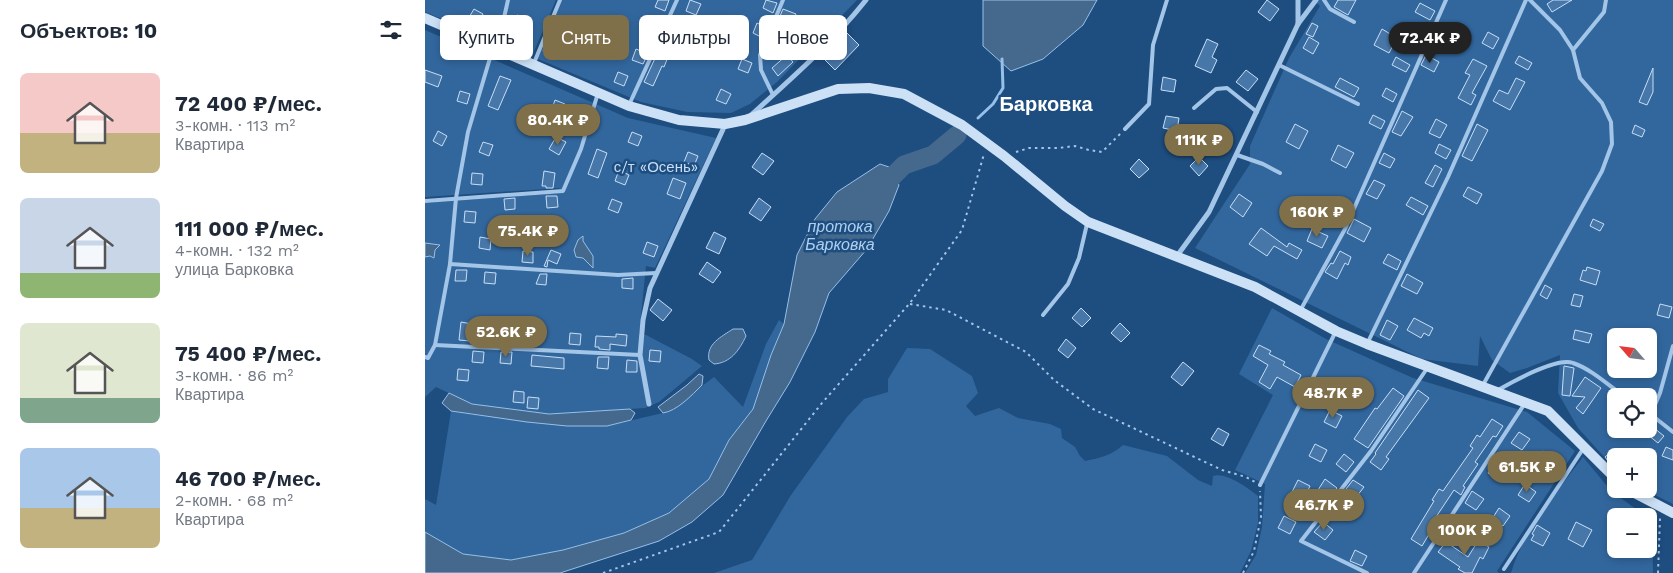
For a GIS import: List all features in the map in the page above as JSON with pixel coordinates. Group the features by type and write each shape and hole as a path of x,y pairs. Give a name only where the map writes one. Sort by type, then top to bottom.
{"main road":[{"path":"425,18 440,25"},
{"path":"521,60 629,106 679,120 725,124 745,120 838,89 869,88 905,94 962,125 1087,222 1255,287 1335,331 1427,367 1549,410 1607,470"},
{"path":"1644,498 1673,513"}],"street":[{"path":"745,120 801,71 848,23 866,0"},
{"path":"1298,0 1298,24"},
{"path":"1177,256 1209,212 1298,24 1316,0"},
{"path":"649,404 640,355 643,320 650,288 725,124"}],"lane":[{"path":"505,15 508,0"},
{"path":"533,65 560,0"},
{"path":"629,106 677,0"},
{"path":"773,95 761,70 760,55 783,0"},
{"path":"1125,129 1149,104 1153,45 1167,0"},
{"path":"1324,0 1330,9 1354,22"},
{"path":"1300,311 1345,229 1446,0"},
{"path":"1367,344 1447,177 1528,0 1560,30 1573,50 1580,78 1602,103 1611,122 1612,144 1602,171 1482,387"},
{"path":"1573,50 1604,12 1606,0"},
{"path":"425,357 428,358 435,345 450,264 456,198 467,132 489,60"},
{"path":"1279,65 1358,104"},
{"path":"1194,108 1216,89 1227,88 1257,112"},
{"path":"425,201 563,190 581,149 598,93"},
{"path":"1237,155 1263,164 1281,173"},
{"path":"1043,315 1068,284 1079,258 1087,222"},
{"path":"450,264 618,275 656,273"},
{"path":"1260,484 1335,331"},
{"path":"435,345 640,355"},
{"path":"1657,399 1673,346"},
{"path":"1496,391 1519,378 1561,362 1571,362 1613,388"},
{"path":"1667,366 1673,366"},
{"path":"1367,573 1301,540 1371,451 1427,367"},
{"path":"1414,573 1526,402"},
{"path":"1657,419 1673,432"},
{"path":"1504,570 1584,447"}],"path":[{"path":"1004,156 1029,148 1075,146 1102,152 1125,129"},
{"path":"603,573 719,532 822,403 910,303 962,230 987,143"},
{"path":"910,303 946,310 954,314 1026,352 1054,380 1093,409 1222,470 1246,477 1260,484 1261,517 1254,550 1243,573"},
{"path":"1658,573 1661,507"}],"green space":[{"path":"425,0 556,0 550,15 543,15 543,30 533,54 533,15 440,15 440,18 425,12"},
{"path":"562,0 857,0 842,15 759,15 759,60 798,60 777,82 750,104 731,113 687,112 641,102 538,59 543,47 543,60 629,60 629,15 556,15"},
{"path":"1314,0 1673,0 1673,504 1657,496 1657,448 1607,448 1607,460 1578,428 1558,393 1560,355 1510,373 1492,360 1480,336 1478,366 1422,359 1195,248 1250,164 1250,146 1289,58 1320,6"},
{"name":"с/т «Осень»","path":"425,30 440,37 440,60 494,60 628,118 716,138 655,268 646,266 639,335 646,335 702,366 659,402 645,408 549,414 472,404 436,387 425,397 425,203 563,193 559,188 425,197"},
{"path":"1272,308 1326,339 1413,378 1527,412 1575,451 1497,571 1499,573 1245,573 1256,555 1262,527 1265,484 1235,470 1273,395 1239,374"},
{"path":"779,320 784,324 771,355 753,409 729,440 709,479 669,513 624,533 563,550 511,560 463,554 425,532 425,499 436,505 451,411 483,416 607,426 667,412 714,377 743,407 766,344"},
{"path":"907,348 930,349 972,376 978,393 966,406 975,416 999,408 1018,418 1050,424 1061,429 1062,438 1075,447 1085,461 1105,456 1123,445 1167,456 1198,480 1212,486 1213,476 1218,475 1230,478 1249,489 1258,496 1258,523 1251,551 1240,573 714,573 752,560 791,495 847,417 864,399 888,392 888,379"},
{"path":"1583,457 1607,486 1607,498 1620,498 1635,508 1607,508 1607,558 1653,558 1653,573 1511,573 1532,526"}],"water":[{"path":"983,0 1097,0 1083,25 1043,59 1011,71 983,46"},
{"name":"протока Барковка","path":"880,164 889,167 899,185 889,211 867,249 829,293 815,332 790,382 723,495 692,522 659,541 560,573 425,573 425,532 463,554 511,560 563,550 624,533 669,513 709,479 729,440 753,409 771,355 784,324 797,255 815,219 837,192"},
{"path":"583,236 583,241 593,256 593,268 583,258 576,257 574,250 578,240"},
{"path":"425,243 440,245 435,250 434,258 430,256 425,257"},
{"path":"733,329 743,329 746,336 737,351 729,359 714,364 709,360 712,345"},
{"path":"699,374 703,376 702,385 679,406 663,413 658,407"},
{"path":"449,393 472,404 549,414 630,409 635,413 631,420 607,426 567,426 527,422 451,411 442,403"}],"building":[{"path":"658,0 669,0 665,11 655,7"},
{"path":"690,0 701,4 696,15 686,11"},
{"path":"766,0 777,3 773,13 763,8"},
{"path":"1267,0 1279,9 1270,21 1258,12"},
{"path":"1338,0 1356,0 1348,15 1334,7"},
{"path":"1553,0 1572,0 1552,12 1547,4"},
{"path":"1420,3 1435,11 1430,20 1415,12"},
{"path":"474,9 483,14 482,15 470,15"},
{"path":"783,9 796,14 796,15 780,15"},
{"path":"757,23 759,24 759,36 753,33"},
{"path":"1312,23 1318,26 1313,37 1306,34"},
{"path":"1382,29 1397,38 1389,53 1374,45"},
{"path":"1442,29 1455,36 1451,44 1437,37"},
{"path":"1408,30 1423,38 1418,46 1403,38"},
{"path":"1488,32 1499,38 1493,49 1482,43"},
{"path":"847,33 859,45 847,58"},
{"path":"1309,37 1319,43 1313,54 1303,48"},
{"path":"1207,39 1218,44 1212,57 1217,60 1211,73 1195,66"},
{"path":"636,49 639,50 639,60 645,60 643,64 632,60"},
{"path":"1426,55 1439,62 1434,72 1421,65"},
{"path":"1519,56 1532,63 1528,70 1515,63"},
{"path":"1396,57 1410,65 1406,72 1392,65"},
{"path":"1473,59 1487,66 1472,93 1476,95 1471,105 1458,98 1470,75 1465,73"},
{"path":"654,60 667,60 653,86 644,82"},
{"path":"742,60 752,63 748,73 738,69"},
{"path":"781,60 791,60 793,62 778,76 772,68"},
{"path":"825,60 845,60 835,70"},
{"path":"1653,68 1653,92 1647,105 1639,102"},
{"path":"425,70 442,76 438,87 425,82"},
{"path":"1246,70 1258,79 1248,91 1236,82"},
{"path":"618,72 628,76 624,86 614,82"},
{"path":"500,76 511,80 498,110 488,106"},
{"path":"1163,77 1176,80 1174,92 1161,90"},
{"path":"1340,78 1359,88 1354,97 1335,87"},
{"path":"1516,78 1525,82 1510,110 1493,101 1499,90 1508,94"},
{"path":"1386,88 1397,94 1393,102 1382,96"},
{"path":"721,89 731,94 726,104 716,100"},
{"path":"460,91 470,94 467,104 457,101"},
{"path":"555,100 565,104 560,118 550,114"},
{"path":"1402,111 1413,117 1401,136 1392,132"},
{"path":"1373,115 1385,121 1381,129 1369,123"},
{"path":"1166,116 1179,118 1177,131 1163,128"},
{"path":"1436,119 1447,125 1440,138 1429,133"},
{"path":"1295,124 1308,131 1299,149 1286,142"},
{"path":"1477,124 1488,130 1472,161 1462,156"},
{"path":"1635,125 1645,130 1642,137 1632,133"},
{"path":"438,131 447,136 442,146 433,141"},
{"path":"632,132 642,136 638,146 628,142"},
{"path":"556,137 566,142 559,155 549,149"},
{"path":"483,142 493,145 489,156 479,152"},
{"path":"1439,144 1451,150 1446,159 1435,153"},
{"path":"1338,145 1354,153 1346,168 1331,160"},
{"path":"597,149 607,153 598,178 588,174"},
{"path":"688,152 698,156 694,166 684,162"},
{"path":"762,153 774,161 763,175 752,167"},
{"path":"1384,153 1395,159 1390,168 1379,163"},
{"path":"1199,157 1208,166 1199,176 1190,166"},
{"path":"1139,159 1149,169 1139,178 1130,169"},
{"path":"1435,165 1442,169 1433,187 1425,183"},
{"path":"619,170 629,175 625,185 615,181"},
{"path":"544,171 555,173 553,188 542,186"},
{"path":"472,173 483,174 482,185 471,184"},
{"path":"673,178 686,183 680,199 667,194"},
{"path":"1374,180 1385,185 1377,199 1366,194"},
{"path":"1468,187 1482,194 1477,204 1463,196"},
{"path":"1239,194 1252,203 1243,217 1230,207"},
{"path":"546,196 557,196 558,207 547,208"},
{"path":"1411,197 1428,206 1423,215 1406,205"},
{"path":"515,198 515,209 505,210 504,199"},
{"path":"759,198 771,207 761,221 749,213"},
{"path":"612,199 622,203 618,213 608,209"},
{"path":"1335,200 1347,207 1343,214 1331,208"},
{"path":"465,211 476,212 475,223 464,222"},
{"path":"1354,219 1371,228 1364,242 1347,233"},
{"path":"1593,219 1604,224 1600,231 1590,226"},
{"path":"1261,228 1287,247 1289,243 1302,250 1297,259 1274,246 1267,256 1249,244"},
{"path":"1312,229 1328,236 1322,248 1307,241"},
{"path":"714,232 726,238 719,254 706,248"},
{"path":"480,237 491,239 490,250 479,248"},
{"path":"647,242 658,246 654,257 643,253"},
{"path":"551,250 561,254 557,264 548,260 547,267 544,266"},
{"path":"523,251 533,252 533,263 522,262"},
{"path":"1340,251 1351,257 1348,265 1345,263 1337,279 1325,272 1331,263 1333,264"},
{"path":"1388,254 1401,261 1397,270 1383,263"},
{"path":"707,262 721,272 713,283 699,274"},
{"path":"1587,267 1600,271 1596,285 1580,280 1583,270 1586,271"},
{"path":"456,270 467,270 466,281 455,281"},
{"path":"485,272 496,273 495,284 484,283"},
{"path":"540,274 547,274 546,285 536,284"},
{"path":"1407,274 1423,283 1417,294 1401,286"},
{"path":"633,278 633,289 622,288 622,279"},
{"path":"1545,285 1552,289 1547,299 1540,295"},
{"path":"1574,294 1583,296 1580,307 1571,305"},
{"path":"658,299 672,310 663,321 650,310"},
{"path":"1660,304 1672,307 1669,318 1657,315"},
{"path":"1081,308 1091,318 1082,327 1072,318"},
{"path":"1414,318 1433,328 1429,336 1424,333 1421,338 1407,330"},
{"path":"1387,320 1398,326 1390,340 1380,335"},
{"path":"461,322 472,324 470,341 459,340"},
{"path":"1120,323 1130,333 1121,342 1111,333"},
{"path":"1575,330 1592,334 1589,343 1573,339"},
{"path":"489,331 538,335 537,346 488,342"},
{"path":"570,333 581,334 580,345 569,344"},
{"path":"616,334 627,335 626,346 610,344 610,350 595,347 596,336 616,337"},
{"path":"1066,339 1076,348 1068,358 1058,350"},
{"path":"1259,345 1271,351 1269,354 1285,362 1283,365 1301,375 1295,387 1277,377 1270,389 1259,382 1268,365 1253,356"},
{"path":"650,350 661,351 660,362 649,361"},
{"path":"473,351 484,352 483,363 472,362"},
{"path":"501,352 512,352 511,364 500,363"},
{"path":"532,355 564,358 564,369 531,366"},
{"path":"598,357 609,357 608,369 597,368"},
{"path":"627,360 637,361 637,372 626,372"},
{"path":"1183,362 1194,371 1182,386 1171,377"},
{"path":"1564,366 1574,368 1570,396 1562,395"},
{"path":"458,369 469,370 468,381 457,380"},
{"path":"1585,377 1601,388 1583,414 1576,408 1585,397 1572,396"},
{"path":"1339,380 1351,387 1345,398 1333,392"},
{"path":"1393,388 1404,396 1368,448 1354,439 1375,408 1377,409"},
{"path":"1418,390 1429,398 1386,457 1389,459 1381,470 1370,462"},
{"path":"514,391 524,392 524,403 513,402"},
{"path":"528,397 539,398 538,409 527,408"},
{"path":"1330,410 1342,416 1336,428 1324,422"},
{"path":"1492,419 1503,426 1496,437 1493,436 1475,462 1478,464 1463,486 1465,487 1461,495 1454,490 1436,517 1438,519 1422,546 1411,539 1434,501 1432,500 1439,489 1443,491 1473,448 1470,446 1477,435 1480,437"},
{"path":"1218,428 1229,434 1223,446 1211,439"},
{"path":"1657,430 1664,436 1658,443 1652,438 1657,438"},
{"path":"1519,432 1530,439 1522,450 1511,443"},
{"path":"1315,444 1327,450 1321,462 1309,456"},
{"path":"1666,447 1673,450 1673,460 1662,456"},
{"path":"1543,451 1554,459 1547,469 1536,462"},
{"path":"1344,454 1354,462 1346,472 1336,464"},
{"path":"1495,462 1506,470 1499,481 1488,473"},
{"path":"1325,479 1337,488 1329,499 1318,490"},
{"path":"1298,480 1310,486 1304,498 1292,492"},
{"path":"1353,480 1364,487 1342,515 1332,507"},
{"path":"1525,484 1536,492 1529,502 1518,495"},
{"path":"1472,491 1484,499 1476,510 1465,503"},
{"path":"1499,508 1510,516 1503,526 1492,519"},
{"path":"1284,516 1296,522 1290,534 1278,528"},
{"path":"1323,522 1333,530 1325,540 1314,532"},
{"path":"1576,522 1592,530 1583,547 1568,539"},
{"path":"1537,525 1550,533 1543,546 1531,540"},
{"path":"1478,541 1489,547 1483,559 1480,557 1472,573 1465,573 1458,569 1460,567 1438,552 1446,542 1468,557"},
{"path":"1355,550 1367,556 1362,566 1350,561"}],"waterway":[{"path":"978,118 993,104 1003,88 1002,59"},
{"path":"876,193 904,165 933,155 957,135"}],"district":[{"name":"Барковка","path":"1046,104"}]}
